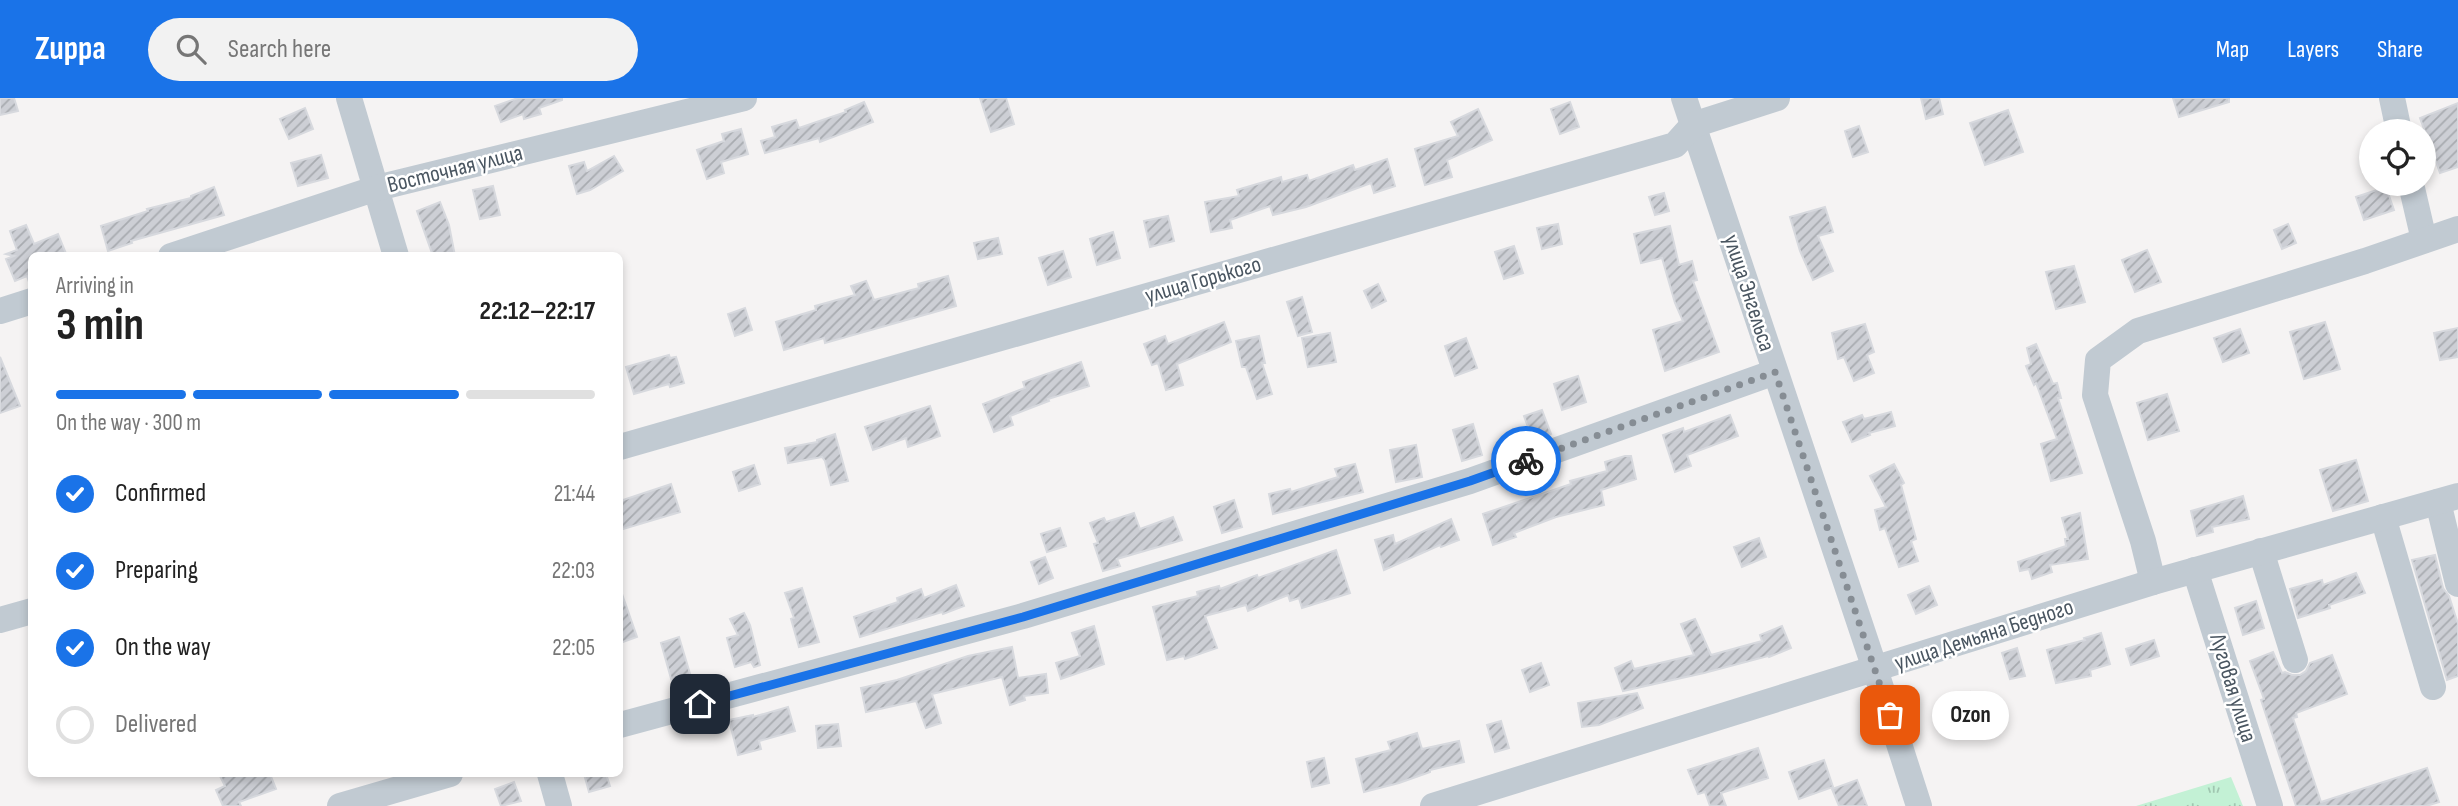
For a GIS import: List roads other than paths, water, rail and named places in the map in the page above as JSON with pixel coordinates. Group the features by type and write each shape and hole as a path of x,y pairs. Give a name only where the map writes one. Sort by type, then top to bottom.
{"street":[{"path":"349,98 395,252"},
{"name":"Восточная улица","path":"183,252 377,188 744,98"},
{"name":"улица Энгельса","path":"1684,98 1919,806"},
{"name":"улица Горького","path":"623,446 1675,145 1693,125 1777,98"},
{"path":"2392,98 2396,119"},
{"path":"2414,196 2424,240"},
{"path":"2153,582 2143,541 2095,395 2098,360 2138,331 2365,261 2458,229"},
{"path":"0,311 28,302"},
{"path":"623,724 1023,617 1444,489 1775,372"},
{"path":"2448,499 2458,584"},
{"name":"улица Демьяна Бедного","path":"1433,806 2153,582 2448,499"},
{"path":"2384,517 2433,687"},
{"path":"2261,551 2295,660"},
{"name":"Луговая улица","path":"2195,570 2270,806"},
{"path":"0,620 28,612"},
{"path":"340,806 440,777"},
{"path":"551,777 559,806"}],"place":[{"name":"Ozon","path":"1890,715"}]}
